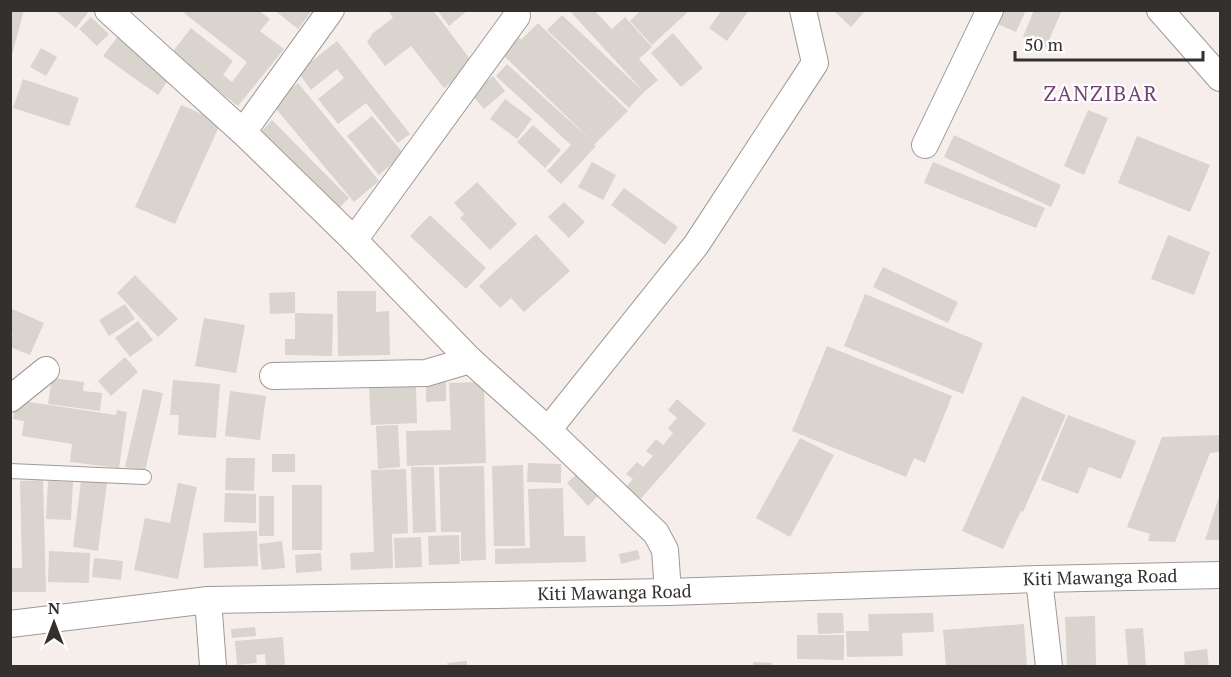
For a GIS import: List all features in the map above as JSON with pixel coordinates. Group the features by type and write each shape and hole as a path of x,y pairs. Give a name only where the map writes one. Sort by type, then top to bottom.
{"street":[{"path":"108,10 243,132 354,240 470,360 548,430 656,533 665,550 668,592"},
{"path":"243,132 331,10"},
{"path":"548,430 696,245 815,63 802,10"},
{"path":"925,145 990,10"},
{"path":"1160,10 1221,78"},
{"path":"354,240 517,16"},
{"path":"273,376 426,373 470,360"},
{"path":"10,399 46,370"},
{"name":"Kiti Mawanga Road","path":"10,624 207,600 668,592 1221,575"},
{"path":"1039,579 1049,666"},
{"path":"207,600 213,666"}],"lane":[{"path":"10,471 144,477"}],"building":[{"path":"10,10 24,10 11,58 10,58"},
{"path":"54,10 90,10 76,28"},
{"path":"186,10 258,10 270,19 260,31 284,49 238,106 171,54 191,28 233,61 223,75 232,82 247,62 184,13"},
{"path":"274,10 309,10 311,12 298,29"},
{"path":"388,10 433,10 470,59 455,80 444,88 411,46 385,66 367,42 373,33 393,18"},
{"path":"437,10 468,10 449,26"},
{"path":"569,10 594,10 612,29 625,17 652,47 639,59 658,80 644,92"},
{"path":"641,10 690,10 652,45 630,21"},
{"path":"722,10 749,10 727,41 709,28"},
{"path":"833,10 866,10 851,27"},
{"path":"1001,10 1026,10 1016,32 995,23"},
{"path":"1034,10 1062,10 1046,47 1023,37"},
{"path":"562,15 644,92 629,108 547,30"},
{"path":"91,17 109,34 97,46 79,29"},
{"path":"538,23 628,111 594,145 596,146 561,184 547,171 571,145 496,76 507,64 593,142 501,53 518,36 521,40"},
{"path":"673,33 703,68 681,87 651,53"},
{"path":"119,35 173,73 158,95 103,56"},
{"path":"337,41 410,134 398,143 366,103 338,124 318,99 344,78 337,69 311,90 298,72"},
{"path":"41,48 57,57 46,76 30,67"},
{"path":"493,76 505,91 484,109 471,94"},
{"path":"23,79 79,98 69,126 13,108"},
{"path":"298,83 379,181 354,202 272,104"},
{"path":"505,99 532,119 517,139 490,119"},
{"path":"181,105 221,122 175,224 135,207"},
{"path":"1088,110 1108,118 1084,175 1064,166"},
{"path":"372,116 404,154 379,175 347,136"},
{"path":"272,120 349,198 337,210 260,133"},
{"path":"533,125 561,150 545,168 517,142"},
{"path":"954,135 1061,185 1051,207 944,157"},
{"path":"1137,136 1210,165 1190,212 1118,183"},
{"path":"592,162 616,175 603,200 578,187"},
{"path":"933,162 1045,208 1036,228 924,183"},
{"path":"477,182 517,224 490,250 460,218 464,214 454,203"},
{"path":"624,188 678,227 665,245 611,205"},
{"path":"564,202 585,222 569,238 548,217"},
{"path":"430,215 486,268 466,289 410,236"},
{"path":"536,234 570,271 524,312 511,298 500,308 479,286"},
{"path":"1168,235 1210,252 1194,295 1151,279"},
{"path":"883,267 958,302 948,323 873,287"},
{"path":"135,275 178,319 158,337 117,293"},
{"path":"337,291 376,291 376,312 389,311 390,355 338,356"},
{"path":"295,292 295,313 270,314 269,293"},
{"path":"865,294 983,343 963,394 844,346"},
{"path":"125,304 135,319 109,336 99,320"},
{"path":"10,308 44,323 30,355 10,347 13,334 10,333"},
{"path":"295,313 333,314 332,356 285,355 285,339 295,339"},
{"path":"204,318 245,325 236,373 195,366"},
{"path":"138,321 153,340 130,357 115,338"},
{"path":"827,346 952,396 925,463 914,458 906,477 792,431"},
{"path":"125,357 138,372 111,396 98,381"},
{"path":"52,378 84,382 83,391 102,393 100,411 48,404"},
{"path":"173,380 220,384 216,438 178,435 179,415 170,415"},
{"path":"446,380 446,401 426,402 426,381"},
{"path":"484,382 486,463 407,466 406,431 451,430 449,383"},
{"path":"416,386 417,423 371,425 369,387"},
{"path":"143,389 163,393 145,471 125,467"},
{"path":"230,391 266,396 260,440 225,436"},
{"path":"1022,396 1066,415 1023,512 1021,511 1003,549 962,531"},
{"path":"677,399 706,424 638,502 623,490 633,479 626,474 637,462 643,467 653,456 646,451 656,439 663,445 673,433 668,428 677,418 668,410"},
{"path":"16,400 116,415 117,410 127,412 119,468 70,462 72,444 22,436 24,421 13,419"},
{"path":"1068,415 1136,441 1121,479 1089,467 1078,494 1041,480"},
{"path":"398,425 400,467 378,469 376,426"},
{"path":"1220,435 1220,452 1210,453 1175,542 1148,541 1150,534 1127,527 1162,437"},
{"path":"800,438 834,455 790,537 756,518"},
{"path":"272,454 295,454 295,472 272,472"},
{"path":"226,458 255,458 254,491 225,490"},
{"path":"528,463 561,464 561,483 527,482"},
{"path":"523,465 525,546 494,546 492,466"},
{"path":"484,466 486,560 461,561 461,532 441,532 439,467"},
{"path":"411,467 434,467 436,532 413,533"},
{"path":"406,469 408,533 392,534 393,568 351,570 350,553 374,552 371,470"},
{"path":"579,472 600,494 588,506 567,483"},
{"path":"43,480 46,592 10,592 10,568 22,568 20,481"},
{"path":"81,480 107,483 98,551 73,547"},
{"path":"48,481 73,482 71,520 46,519"},
{"path":"178,483 197,487 178,579 134,570 145,518 170,523"},
{"path":"292,485 322,485 322,550 292,550"},
{"path":"563,488 564,536 585,536 586,562 495,564 495,549 530,548 528,489"},
{"path":"225,493 256,494 256,523 224,522"},
{"path":"1220,494 1220,540 1205,540"},
{"path":"259,496 274,496 274,536 259,536"},
{"path":"257,531 258,566 204,568 203,533"},
{"path":"459,535 460,564 429,565 428,536"},
{"path":"421,537 422,567 395,568 394,538"},
{"path":"282,541 285,568 262,570 259,544"},
{"path":"638,550 640,559 621,564 619,554"},
{"path":"49,551 90,553 89,583 48,582"},
{"path":"321,553 322,571 296,573 295,555"},
{"path":"94,558 123,561 121,580 92,577"},
{"path":"817,613 843,613 844,633 818,634"},
{"path":"933,613 934,632 902,633 903,656 847,657 846,631 869,631 868,614"},
{"path":"1095,616 1096,666 1067,666 1065,617"},
{"path":"1024,624 1027,666 946,666 943,630"},
{"path":"255,627 256,636 232,638 231,629"},
{"path":"1143,628 1146,666 1128,666 1125,629"},
{"path":"797,635 844,635 844,660 797,659"},
{"path":"283,637 285,666 266,666 265,654 256,655 257,663 237,665 235,641"},
{"path":"1207,649 1209,666 1185,666 1184,652"},
{"path":"467,661 467,666 448,666 447,663"},
{"path":"753,662 772,663 772,666 753,666"}],"district":[{"name":"ZANZIBAR","path":"1101,94"}]}
